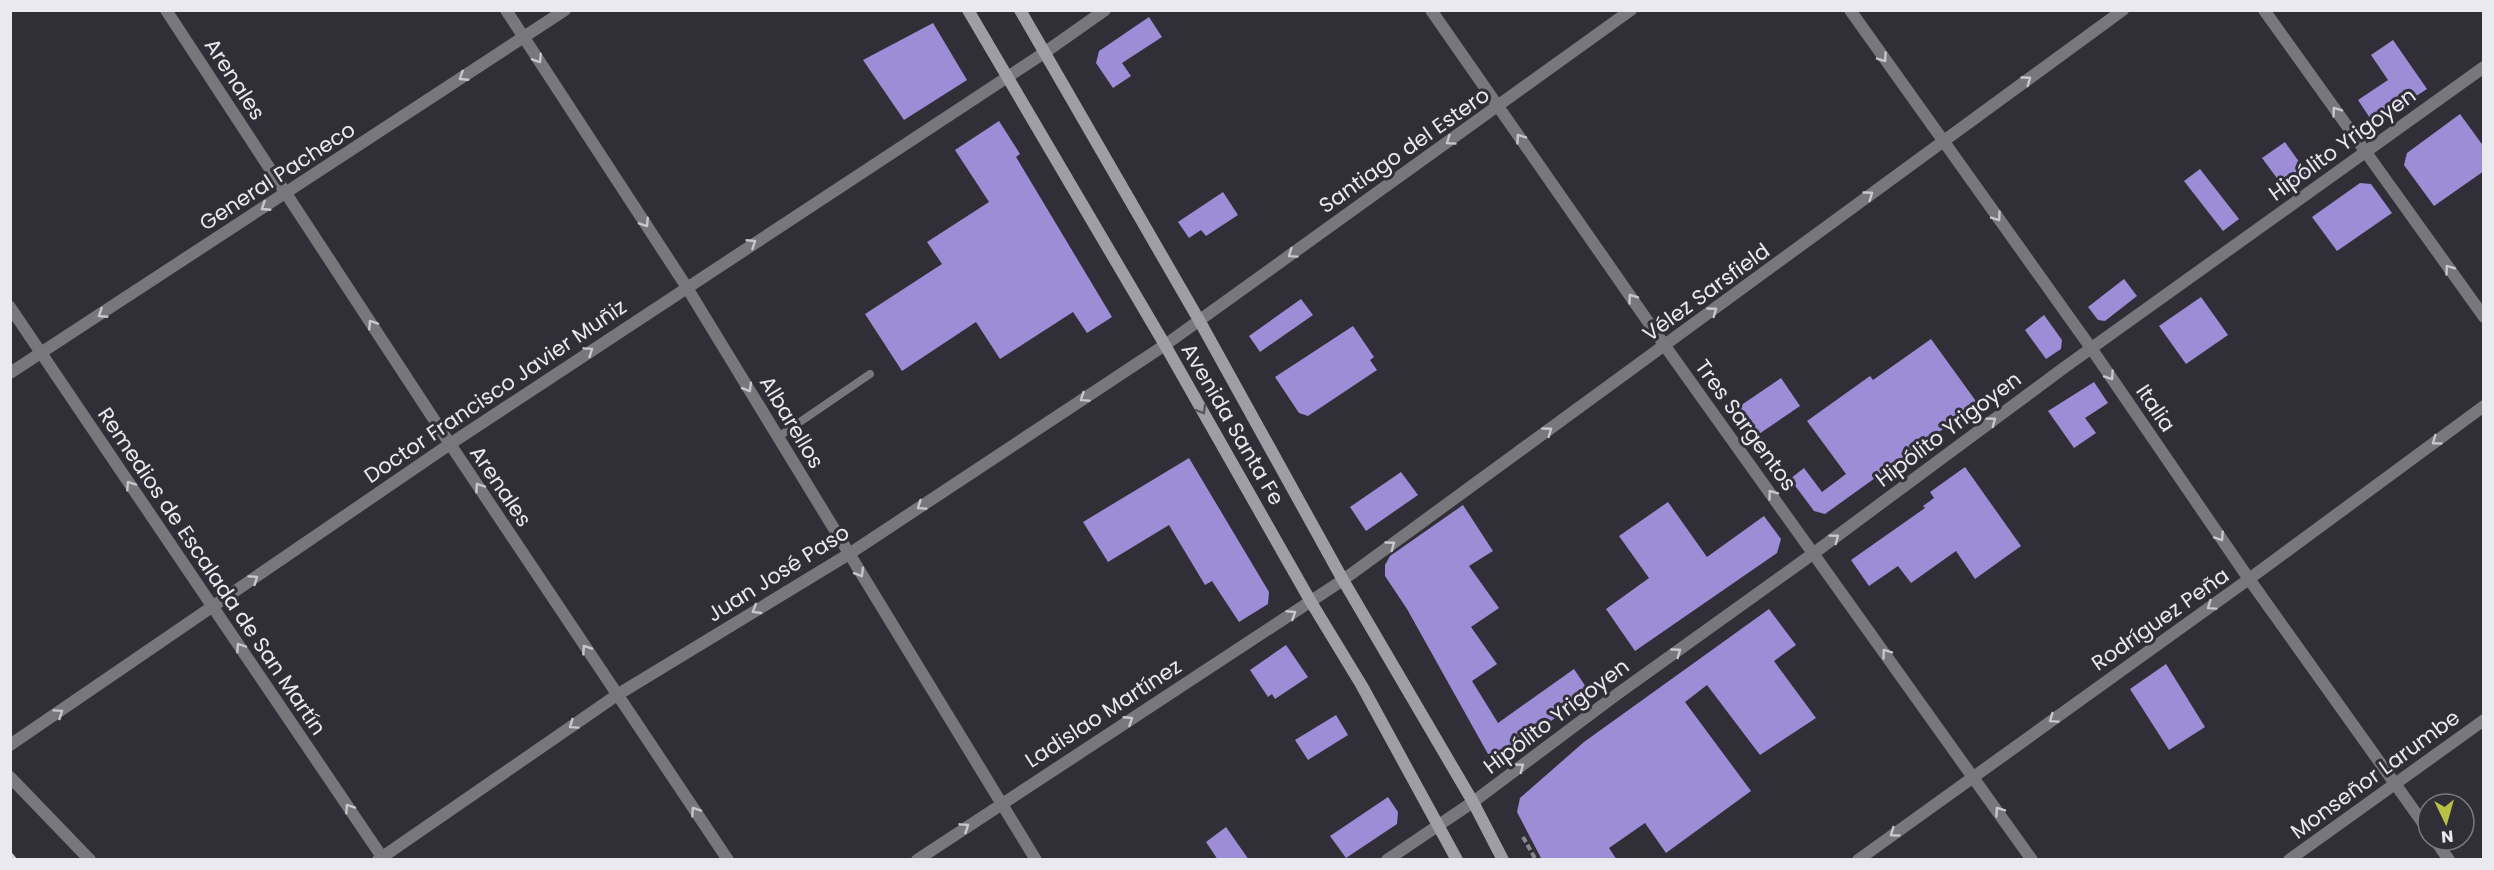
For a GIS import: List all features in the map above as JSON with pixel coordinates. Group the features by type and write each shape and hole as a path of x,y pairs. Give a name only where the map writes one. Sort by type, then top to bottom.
{"main road":[{"name":"Avenida Santa Fe","path":"968,10 1362,686 1457,860"},
{"name":"Avenida Santa Fe","path":"1020,10 1199,320 1343,580 1473,802 1503,860"}],"street":[{"name":"Arenales","path":"166,10 450,444 728,860"},
{"name":"Albarellos","path":"506,10 686,286 1036,860"},
{"name":"General Pacheco","path":"10,374 565,10"},
{"name":"Doctor Francisco Javier Muñiz","path":"10,746 450,444 686,286 1044,53 1105,10"},
{"name":"Tres Sargentos","path":"1431,10 1665,346 1974,775 2032,860"},
{"name":"Santiago del Estero","path":"1199,320 1631,10"},
{"name":"Italia","path":"1850,10 2091,348 2249,579 2416,813"},
{"name":"Vélez Sarsfield","path":"1311,602 2123,10"},
{"path":"2264,10 2484,317"},
{"name":"Hipólito Yrigoyen","path":"1387,860 1473,802 2091,348 2484,67"},
{"name":"Remedios de Escalada de San Martín","path":"10,307 380,858"},
{"name":"Juan José Paso","path":"380,858 616,695 849,554 1165,345 1199,320"},
{"name":"Rodríguez Peña","path":"1858,860 2249,579 2484,406"},
{"name":"Ladislao Martínez","path":"917,860 1000,803 1311,602"},
{"name":"Monseñor Larumbe","path":"2289,860 2484,720"},
{"path":"10,777 90,860"}],"lane":[{"path":"778,438 870,374"}],"path":[{"path":"1523,837 1536,860"}],"building":[{"path":"1149,17 1162,37 1122,63 1131,76 1113,88 1096,63 1099,51"},
{"path":"933,23 967,80 904,120 863,60"},
{"path":"2393,40 2427,89 2381,119 2370,118 2358,100 2388,80 2371,55"},
{"path":"2460,114 2484,147 2484,171 2434,206 2404,165 2407,153"},
{"path":"999,121 1020,154 1016,157 1112,317 1087,333 1073,312 1000,359 976,322 902,371 865,314 942,264 927,242 989,202 955,150"},
{"path":"2285,142 2307,173 2285,189 2262,158"},
{"path":"2200,169 2239,219 2223,231 2184,181"},
{"path":"2360,183 2371,184 2392,213 2337,251 2312,217"},
{"path":"1223,192 1238,215 1206,236 1201,230 1189,238 1178,222"},
{"path":"2124,279 2137,296 2105,321 2098,320 2088,307"},
{"path":"2201,297 2228,335 2186,364 2159,326"},
{"path":"1301,299 1313,315 1260,352 1249,336"},
{"path":"2044,315 2062,340 2061,349 2046,359 2025,330"},
{"path":"1353,326 1374,357 1370,360 1377,370 1308,416 1299,413 1275,377"},
{"path":"1931,339 1978,404 1825,514 1814,511 1790,479 1804,468 1822,492 1846,474 1807,421 1870,376 1873,380"},
{"path":"1781,378 1800,406 1756,436 1737,408"},
{"path":"2094,382 2108,403 2085,418 2096,433 2074,448 2048,411"},
{"path":"1189,458 1269,592 1268,604 1239,622 1212,581 1205,585 1169,525 1108,562 1083,522"},
{"path":"1965,467 2021,546 1975,579 1956,551 1911,583 1898,566 1869,586 1851,560 1925,508 1923,506 1934,498 1930,492"},
{"path":"1401,472 1418,495 1366,531 1350,507"},
{"path":"1668,502 1707,557 1764,516 1781,539 1777,553 1635,651 1606,609 1649,578 1619,536"},
{"path":"1463,505 1493,551 1469,566 1499,608 1471,627 1497,664 1472,681 1498,723 1574,669 1590,693 1499,758 1488,754 1407,609 1385,576 1385,565 1390,556"},
{"path":"1769,609 1796,645 1774,661 1816,718 1760,755 1707,685 1685,702 1751,791 1666,853 1645,823 1609,848 1617,860 1542,860 1517,812 1520,798 1584,742"},
{"path":"1286,645 1308,677 1275,699 1272,694 1268,697 1250,670"},
{"path":"2166,664 2205,727 2169,750 2130,689"},
{"path":"1336,715 1348,735 1308,760 1295,740"},
{"path":"1388,797 1398,812 1397,824 1346,858 1330,836"},
{"path":"1226,827 1249,860 1218,860 1206,842"}],"railway":[{"path":"10,854 15,860"}]}
